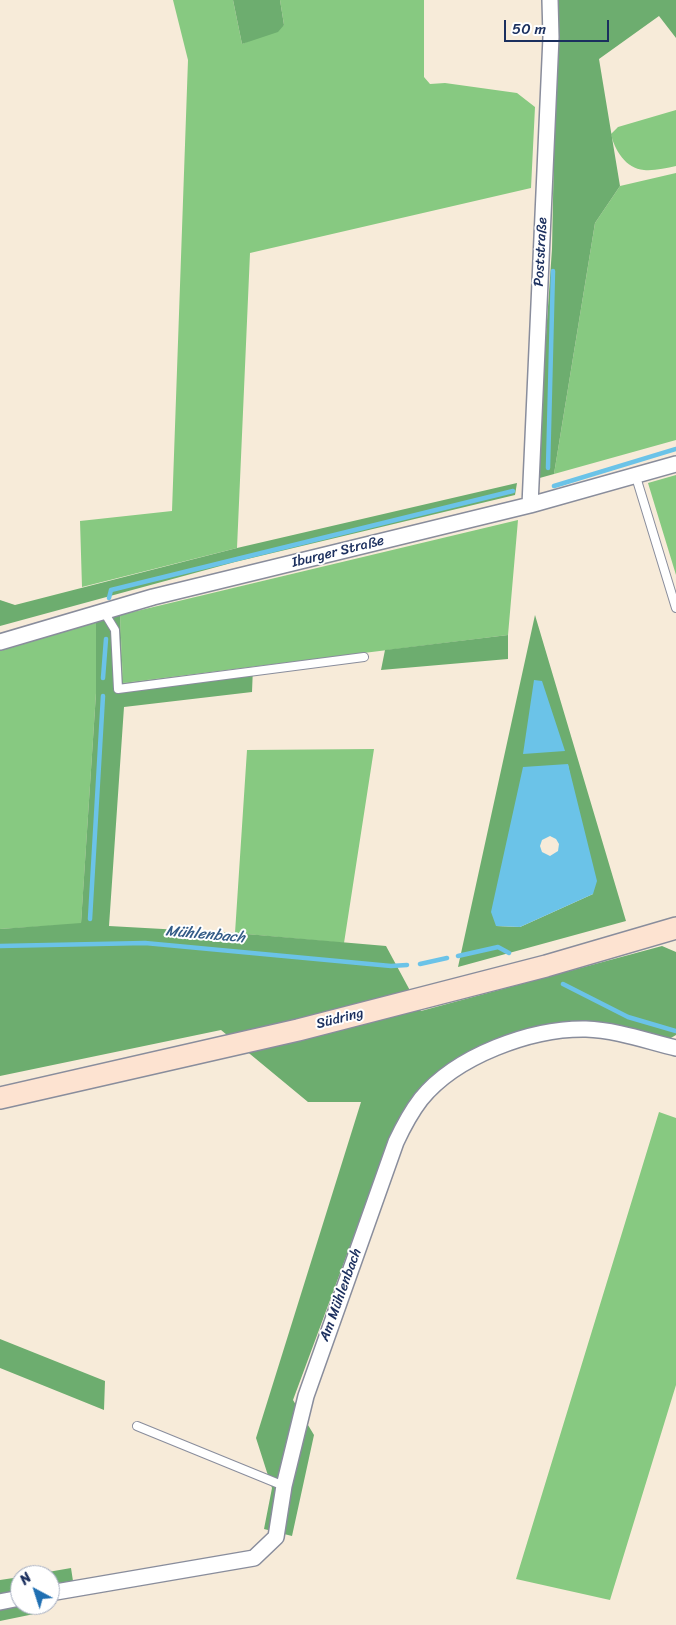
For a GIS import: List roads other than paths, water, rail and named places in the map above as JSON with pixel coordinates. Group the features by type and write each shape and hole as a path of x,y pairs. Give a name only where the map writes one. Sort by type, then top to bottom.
{"main road":[{"name":"Südring","path":"0,1098 308,1027 546,966 676,928"}],"street":[{"name":"Poststraße","path":"530,505 551,37 550,0"},
{"name":"Iburger Straße","path":"0,642 153,597 530,505 636,477 676,464"},
{"name":"Am Mühlenbach","path":"60,1591 254,1558 276,1537 284,1486 306,1396 396,1142 405,1122 422,1098 446,1076 470,1059 502,1045 537,1034 586,1029 612,1032 676,1048"}],"lane":[{"path":"636,477 676,608"},
{"path":"104,612 115,630 118,689 364,657"},
{"path":"137,1426 284,1486"}],"water":[{"path":"534,680 542,681 565,751 523,754"},
{"path":"568,764 597,881 593,894 520,927 496,926 491,912 523,767","holes":["550,836 556,839 559,844 558,851 550,856 542,852 540,846 542,840"]}],"waterway":[{"path":"548,468 553,271"},
{"path":"554,486 676,449"},
{"path":"109,598 111,590 513,491"},
{"path":"103,678 106,639"},
{"path":"90,919 103,696"},
{"name":"Mühlenbach","path":"0,946 145,943 391,966 407,965"},
{"name":"Mühlenbach","path":"458,956 498,947 509,953"},
{"name":"Mühlenbach","path":"420,964 447,958"},
{"name":"Mühlenbach","path":"563,984 628,1017 676,1031"}]}
